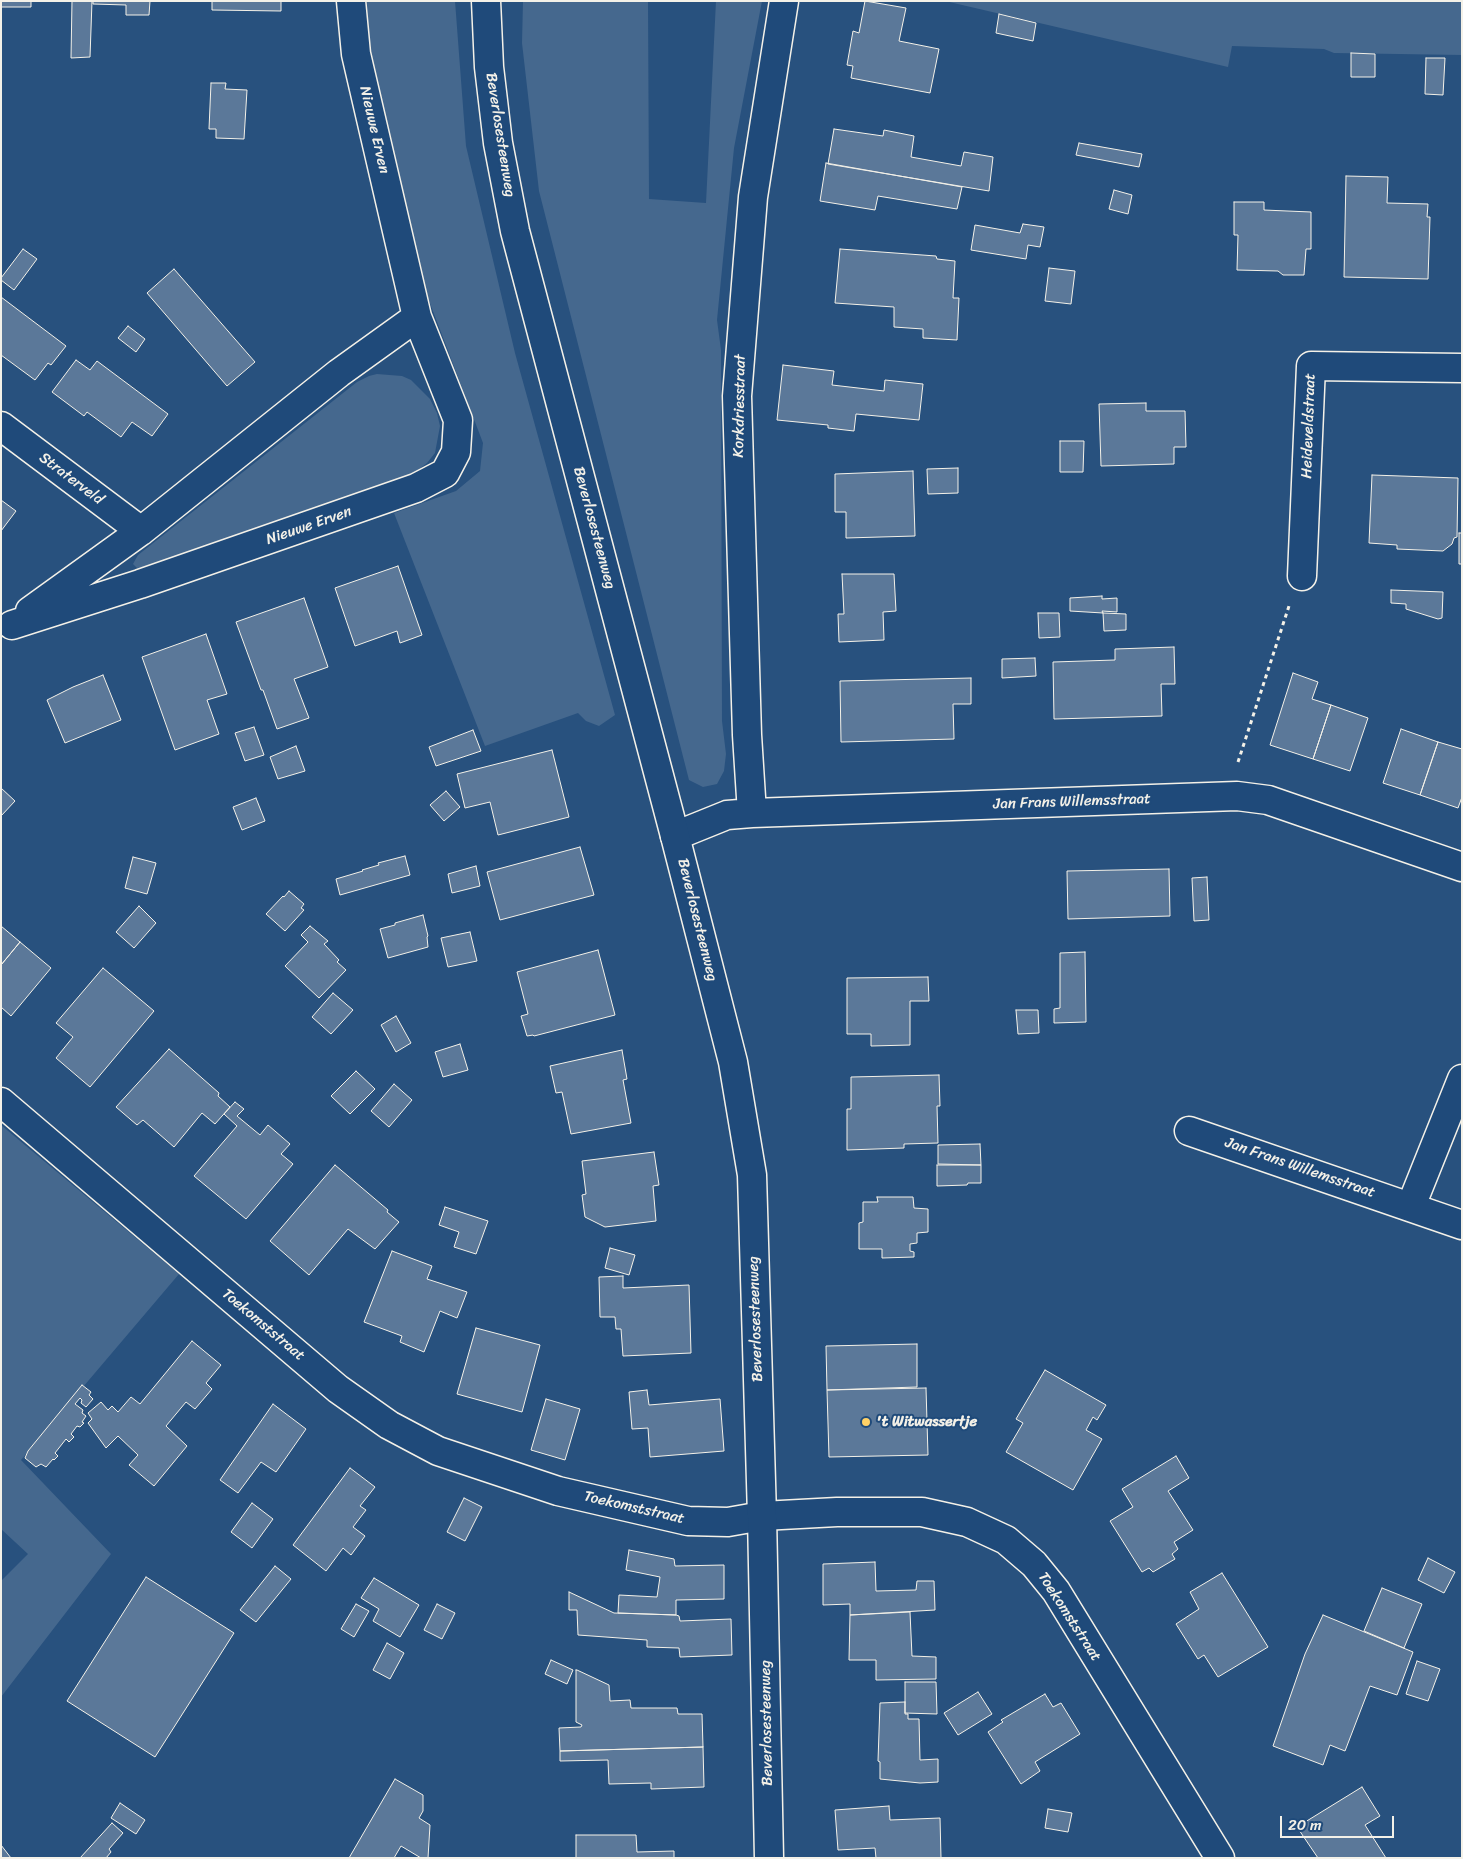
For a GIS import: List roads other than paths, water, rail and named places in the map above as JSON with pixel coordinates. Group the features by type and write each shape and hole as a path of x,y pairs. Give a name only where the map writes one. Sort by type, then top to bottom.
{"street":[{"name":"Nieuwe Erven","path":"6,629 416,488 445,473 456,452 458,420 417,317 356,54 352,1"},
{"name":"Beverlosesteenweg","path":"486,1 489,67 498,143 515,231 733,1062 752,1175 762,1516 769,1858"},
{"name":"Korkdriesstraat","path":"752,813 747,725 737,396 753,196 784,1"},
{"name":"Nieuwe Erven","path":"6,629 141,532 339,373 417,317"},
{"name":"Heideveldstraat","path":"1302,576 1311,366 1462,368"},
{"name":"Straterveld","path":"1,426 141,532"},
{"name":"Jan Frans Willemsstraat","path":"675,836 727,815 752,813 1226,797 1268,800 1462,867"},
{"path":"1411,1206 1462,1079"},
{"name":"Toekomststraat","path":"1,1102 338,1389 389,1425 438,1451 558,1491 688,1521 728,1522 762,1516 837,1512 922,1512 967,1522 1006,1540 1034,1564 1056,1591 1220,1858"},
{"name":"Jan Frans Willemsstraat","path":"1189,1130 1462,1225"}],"place":[{"name":"'t Witwassertje","path":"866,1422"}]}
